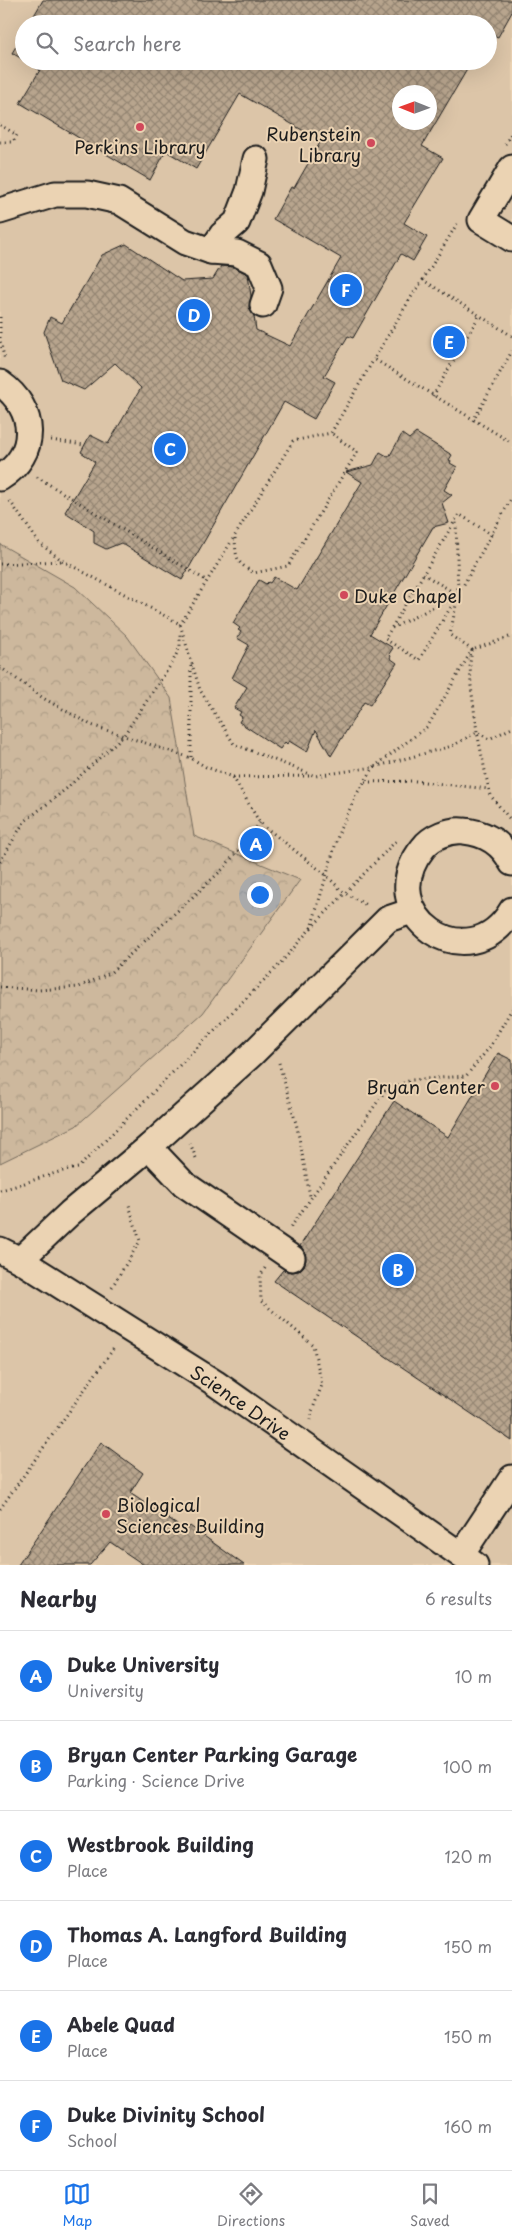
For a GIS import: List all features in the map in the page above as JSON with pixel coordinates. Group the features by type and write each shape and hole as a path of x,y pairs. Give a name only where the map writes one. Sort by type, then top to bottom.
{"street":[{"path":"212,251 222,235 237,222 249,191 256,159"},
{"path":"512,168 481,220 512,239"},
{"path":"0,211 55,194 86,194 119,201 184,242 212,251 237,253 259,264 269,288 263,304"},
{"path":"0,383 14,394 24,408 29,425 28,442 22,458 11,471 4,488"},
{"path":"512,863 507,854 494,841 478,833 460,830 442,834 426,844 415,858 408,875 407,893 412,911 423,926 438,936 456,942 474,941 491,934 505,922 512,910"},
{"path":"10,1255 70,1213 149,1147 269,1037 388,919 412,911"},
{"path":"149,1147 184,1184 285,1253"},
{"name":"Science Drive","path":"10,1255 215,1384 468,1560"},
{"path":"468,1560 512,1478"}],"path":[{"path":"0,125 17,135 13,142 0,142"},
{"path":"0,862 24,822 66,789 124,736 180,647 180,624 235,538 293,441 331,433 423,280 512,336"},
{"path":"433,396 479,316"},
{"path":"473,421 512,351"},
{"path":"374,359 512,443"},
{"path":"235,538 235,552 240,564 254,573 288,566 357,452 331,433"},
{"path":"46,440 84,445"},
{"path":"30,474 207,581"},
{"path":"4,488 39,543 63,560 180,624 200,690 234,744 315,776"},
{"path":"492,535 459,514 385,639 419,660 458,595 492,535 512,497"},
{"path":"456,520 458,595 450,635 472,650"},
{"path":"0,564 63,560"},
{"path":"423,574 458,595"},
{"path":"392,628 458,595"},
{"path":"0,1190 18,1186 56,1171 78,1168 278,966 310,928 340,829 374,767 428,726 472,650 512,636"},
{"path":"472,650 470,663 471,686 477,732 489,789 494,800 511,821"},
{"path":"190,660 191,758"},
{"path":"0,667 43,698 92,725 191,758 206,767 233,777 315,776 374,767 452,746 477,732"},
{"path":"477,732 489,739 512,728"},
{"path":"233,777 260,823 326,875 342,891 388,919"},
{"path":"365,782 415,781 489,789"},
{"path":"0,987 39,990 79,987 110,973 224,869 260,823"},
{"path":"311,1423 312,1411 322,1385 313,1345 261,1302 260,1276 285,1253 310,1196 385,1091 411,1080 466,1076 489,1048 512,1009"},
{"path":"269,1037 282,1071 297,1127 310,1196"},
{"path":"110,1290 140,1241 129,1205"},
{"path":"0,1509 128,1328"}],"shaded area":[{"path":"0,0 512,0 512,1565 0,1565"}],"green space":[{"path":"0,544 75,587 127,636 171,698 194,836 300,880 203,1013 76,1126 0,1163"}],"building":[{"path":"43,0 512,0 512,12 498,37 497,15 34,15"},
{"path":"40,70 467,70 437,120 437,85 392,85 392,130 431,130 422,146 443,158 404,223 427,237 413,261 401,254 353,338 348,336 324,376 335,382 314,419 284,402 182,580 121,543 106,549 94,543 94,531 65,512 95,462 81,452 90,435 108,444 141,388 115,363 84,390 61,380 44,332 50,317 62,323 102,255 126,244 182,281 213,279 221,266 233,267 248,274 251,296 249,307 254,316 256,330 290,346 341,258 273,219 291,187 294,188 321,141 240,94 196,169 166,151 150,180 20,103"},
{"name":"Duke Chapel","path":"416,433 452,455 449,460 451,461 450,463 457,467 444,490 452,495 442,503 449,523 433,527 370,634 393,648 389,654 390,658 397,663 370,705 364,702 331,756 316,730 307,752 289,741 287,744 285,742 280,749 239,722 242,717 239,715 241,712 234,708 247,687 232,678 249,645 237,638 241,632 238,630 240,628 233,623 259,580 266,584 270,583 274,577 297,590 362,482 346,472 373,465 380,452 389,457 402,434 409,439"},
{"path":"498,1053 512,1060 512,1441 274,1281 283,1270 299,1271 304,1266 306,1260 305,1252 300,1246 394,1101 448,1137"},
{"name":"Biological Sciences Building","path":"101,1442 143,1473 130,1493 186,1531 190,1526 244,1565 144,1565 110,1542 90,1565 18,1565"}],"place":[{"name":"Perkins Library","path":"140,127"},
{"name":"Rubenstein Library","path":"371,143"},
{"name":"Duke Divinity School","path":"346,290"},
{"name":"Thomas A. Langford Building","path":"194,315"},
{"name":"Abele Quad","path":"449,342"},
{"name":"Westbrook Building","path":"170,449"},
{"name":"Duke Chapel","path":"344,595"},
{"name":"Duke University","path":"256,844"},
{"name":"Bryan Center","path":"495,1086"},
{"name":"Bryan Center Parking Garage","path":"398,1270"},
{"name":"Biological Sciences Building","path":"106,1514"}]}
